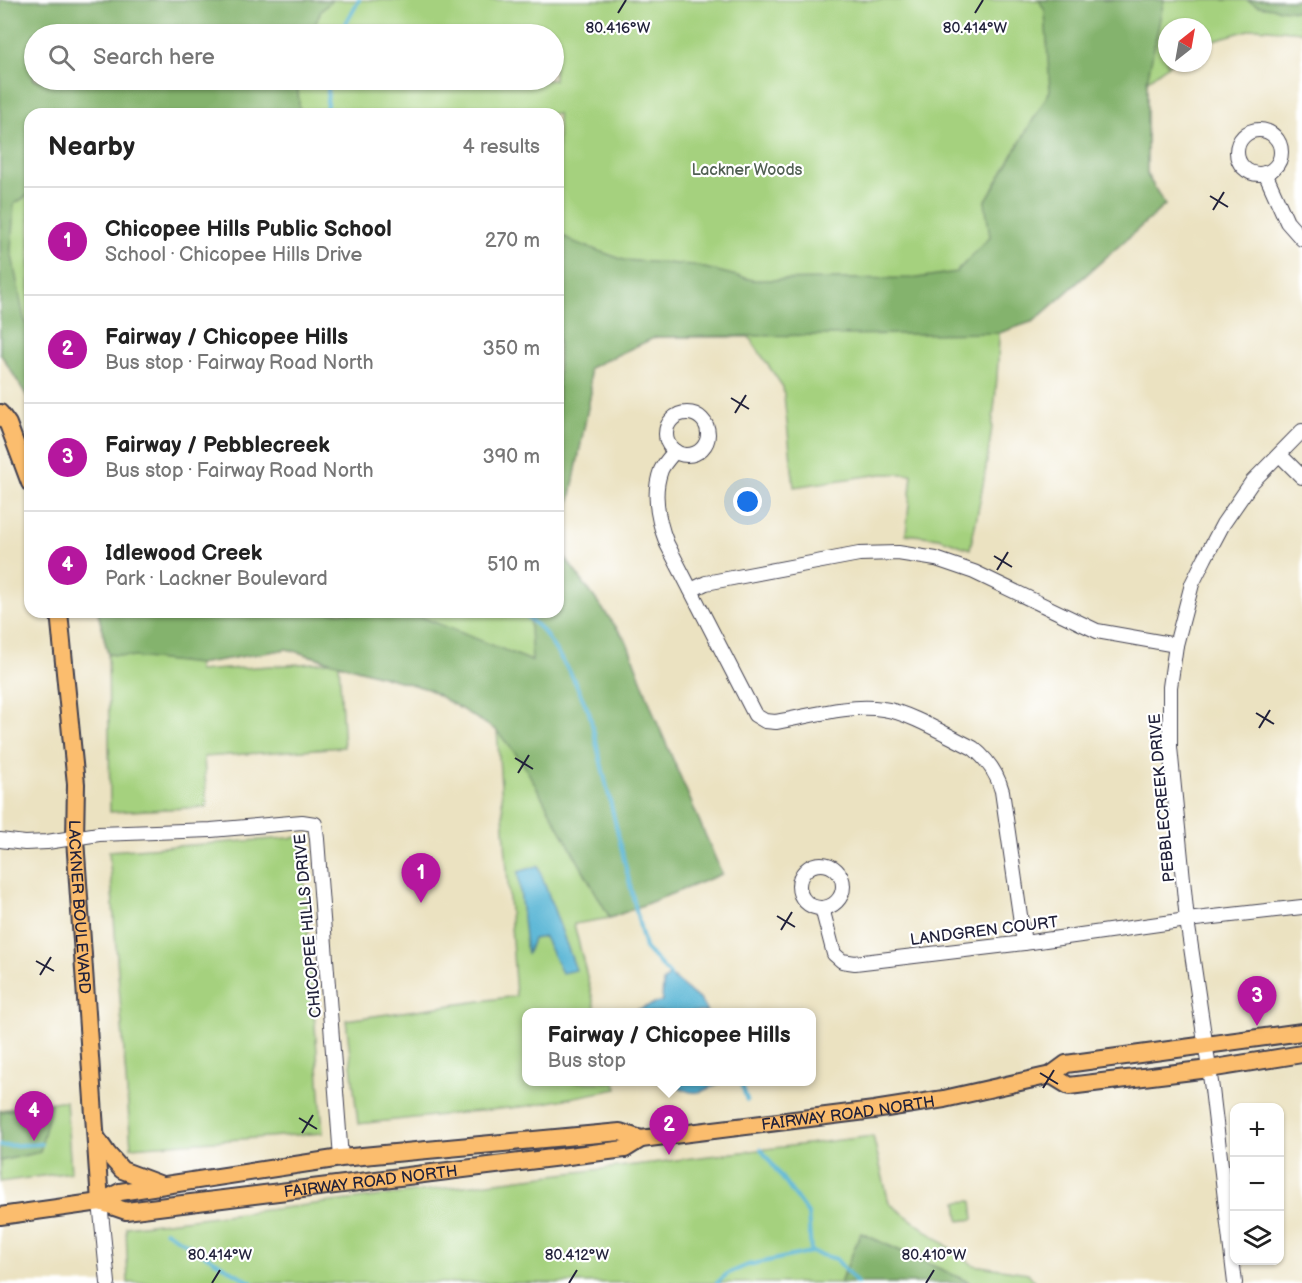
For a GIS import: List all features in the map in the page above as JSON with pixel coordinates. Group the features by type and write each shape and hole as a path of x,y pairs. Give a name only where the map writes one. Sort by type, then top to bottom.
{"main road":[{"path":"0,413 8,424 24,467"},
{"name":"LACKNER BOULEVARD","path":"60,618 76,784 75,839 100,1202"},
{"name":"FAIRWAY ROAD NORTH","path":"1051,1075 1069,1086 1207,1057 1302,1032"},
{"name":"FAIRWAY ROAD NORTH","path":"100,1202 126,1211 625,1149 641,1139 944,1099 1051,1075 1066,1064 1302,1054"},
{"name":"FAIRWAY ROAD NORTH","path":"0,1215 100,1202 120,1192 341,1158 620,1132 641,1139"},
{"path":"96,1136 122,1170 164,1185"}],"street":[{"path":"1265,173 1287,222 1302,239"},
{"name":"PEBBLECREEK DRIVE","path":"1235,1283 1188,920 1170,747 1170,687 1176,645 1192,584 1223,525 1252,482 1302,431"},
{"path":"675,451 662,469 656,496 660,525 667,544 755,715 765,721 776,722 848,709 885,709 899,713 973,748 989,763 1002,791 1024,943"},
{"path":"1280,454 1302,477"},
{"path":"692,590 706,583 859,554 898,553 936,559 974,572 1097,631 1176,645"},
{"name":"CHICOPEE HILLS DRIVE","path":"75,839 99,834 211,830 303,822 315,824 341,1158"},
{"path":"0,840 25,843 75,839"},
{"name":"LANDGREN COURT","path":"822,908 834,954 842,961 855,963 1302,907"},
{"path":"100,1202 108,1283"}],"green space":[{"name":"Lackner Woods","path":"0,0 1302,0 1302,32 1256,28 1212,40 1212,18 1158,18 1159,72 1147,81 1147,175 1165,205 1034,321 999,333 990,442 970,549 939,538 906,534 912,474 881,474 794,487 783,387 749,337 655,337 589,368 591,392 564,530 564,108 24,108 24,391 0,353"},
{"path":"0,0 332,0 321,11 315,24 24,24 24,90 298,90 299,108 24,108 24,198 14,204 11,250 24,319 24,391 0,353"},
{"path":"1039,0 1164,0 1160,18 1158,18 1158,29 1147,81 1147,175 1165,205 1034,321 999,333 656,337 589,368 591,392 564,530 564,236 624,260 693,265 753,280 917,278 956,272 990,237 985,202 1050,91 1045,11"},
{"path":"1246,0 1302,0 1302,12 1258,6"},
{"name":"Lackner Woods","path":"564,556 627,642 656,720 722,874 610,918 574,924 595,1008 522,1008 522,1086 616,1086 617,1089 528,1106 358,1124 346,1020 516,996 497,730 428,689 339,664 344,747 204,757 207,807 110,812 108,654 99,618 564,618","holes":["287,649 330,662 198,671 198,664"]},
{"path":"564,556 627,642 656,720 722,874 610,918 521,760 496,730 428,689 287,649 198,664 108,654 99,618 424,618 532,661 529,618 564,618"},
{"path":"301,837 323,1133 131,1147 109,851"},
{"path":"66,1101 71,1172 0,1182 0,1110"},
{"path":"51,1104 40,1152 0,1161 0,1112"},
{"path":"873,1136 889,1203 973,1265 1028,1273 1036,1283 971,1283 861,1233 840,1283 128,1283 126,1227"},
{"path":"972,1201 974,1219 959,1221 957,1202"},
{"path":"861,1233 971,1283 840,1283"}],"water":[{"path":"538,866 576,970 562,973 544,937 533,939 527,955 518,872"},
{"path":"670,975 701,1001 705,1008 642,1008 662,1001 663,982"},
{"path":"677,1086 714,1086 696,1092"}],"waterway":[{"path":"346,24 359,0"},
{"path":"327,108 328,90"},
{"path":"529,618 543,631 571,674 589,712 645,948 670,975"},
{"path":"742,1086 747,1100"},
{"path":"0,1146 41,1144"},
{"path":"761,1149 808,1214 811,1252"},
{"path":"165,1231 252,1283"},
{"path":"717,1283 727,1274 748,1265 811,1252 836,1259 857,1283"}],"place":[{"name":"Chicopee Hills Public School","path":"421,903"},
{"name":"Fairway / Pebblecreek","path":"1257,1026"},
{"name":"Idlewood Creek","path":"34,1141"},
{"name":"Fairway / Chicopee Hills","path":"669,1155"}]}
